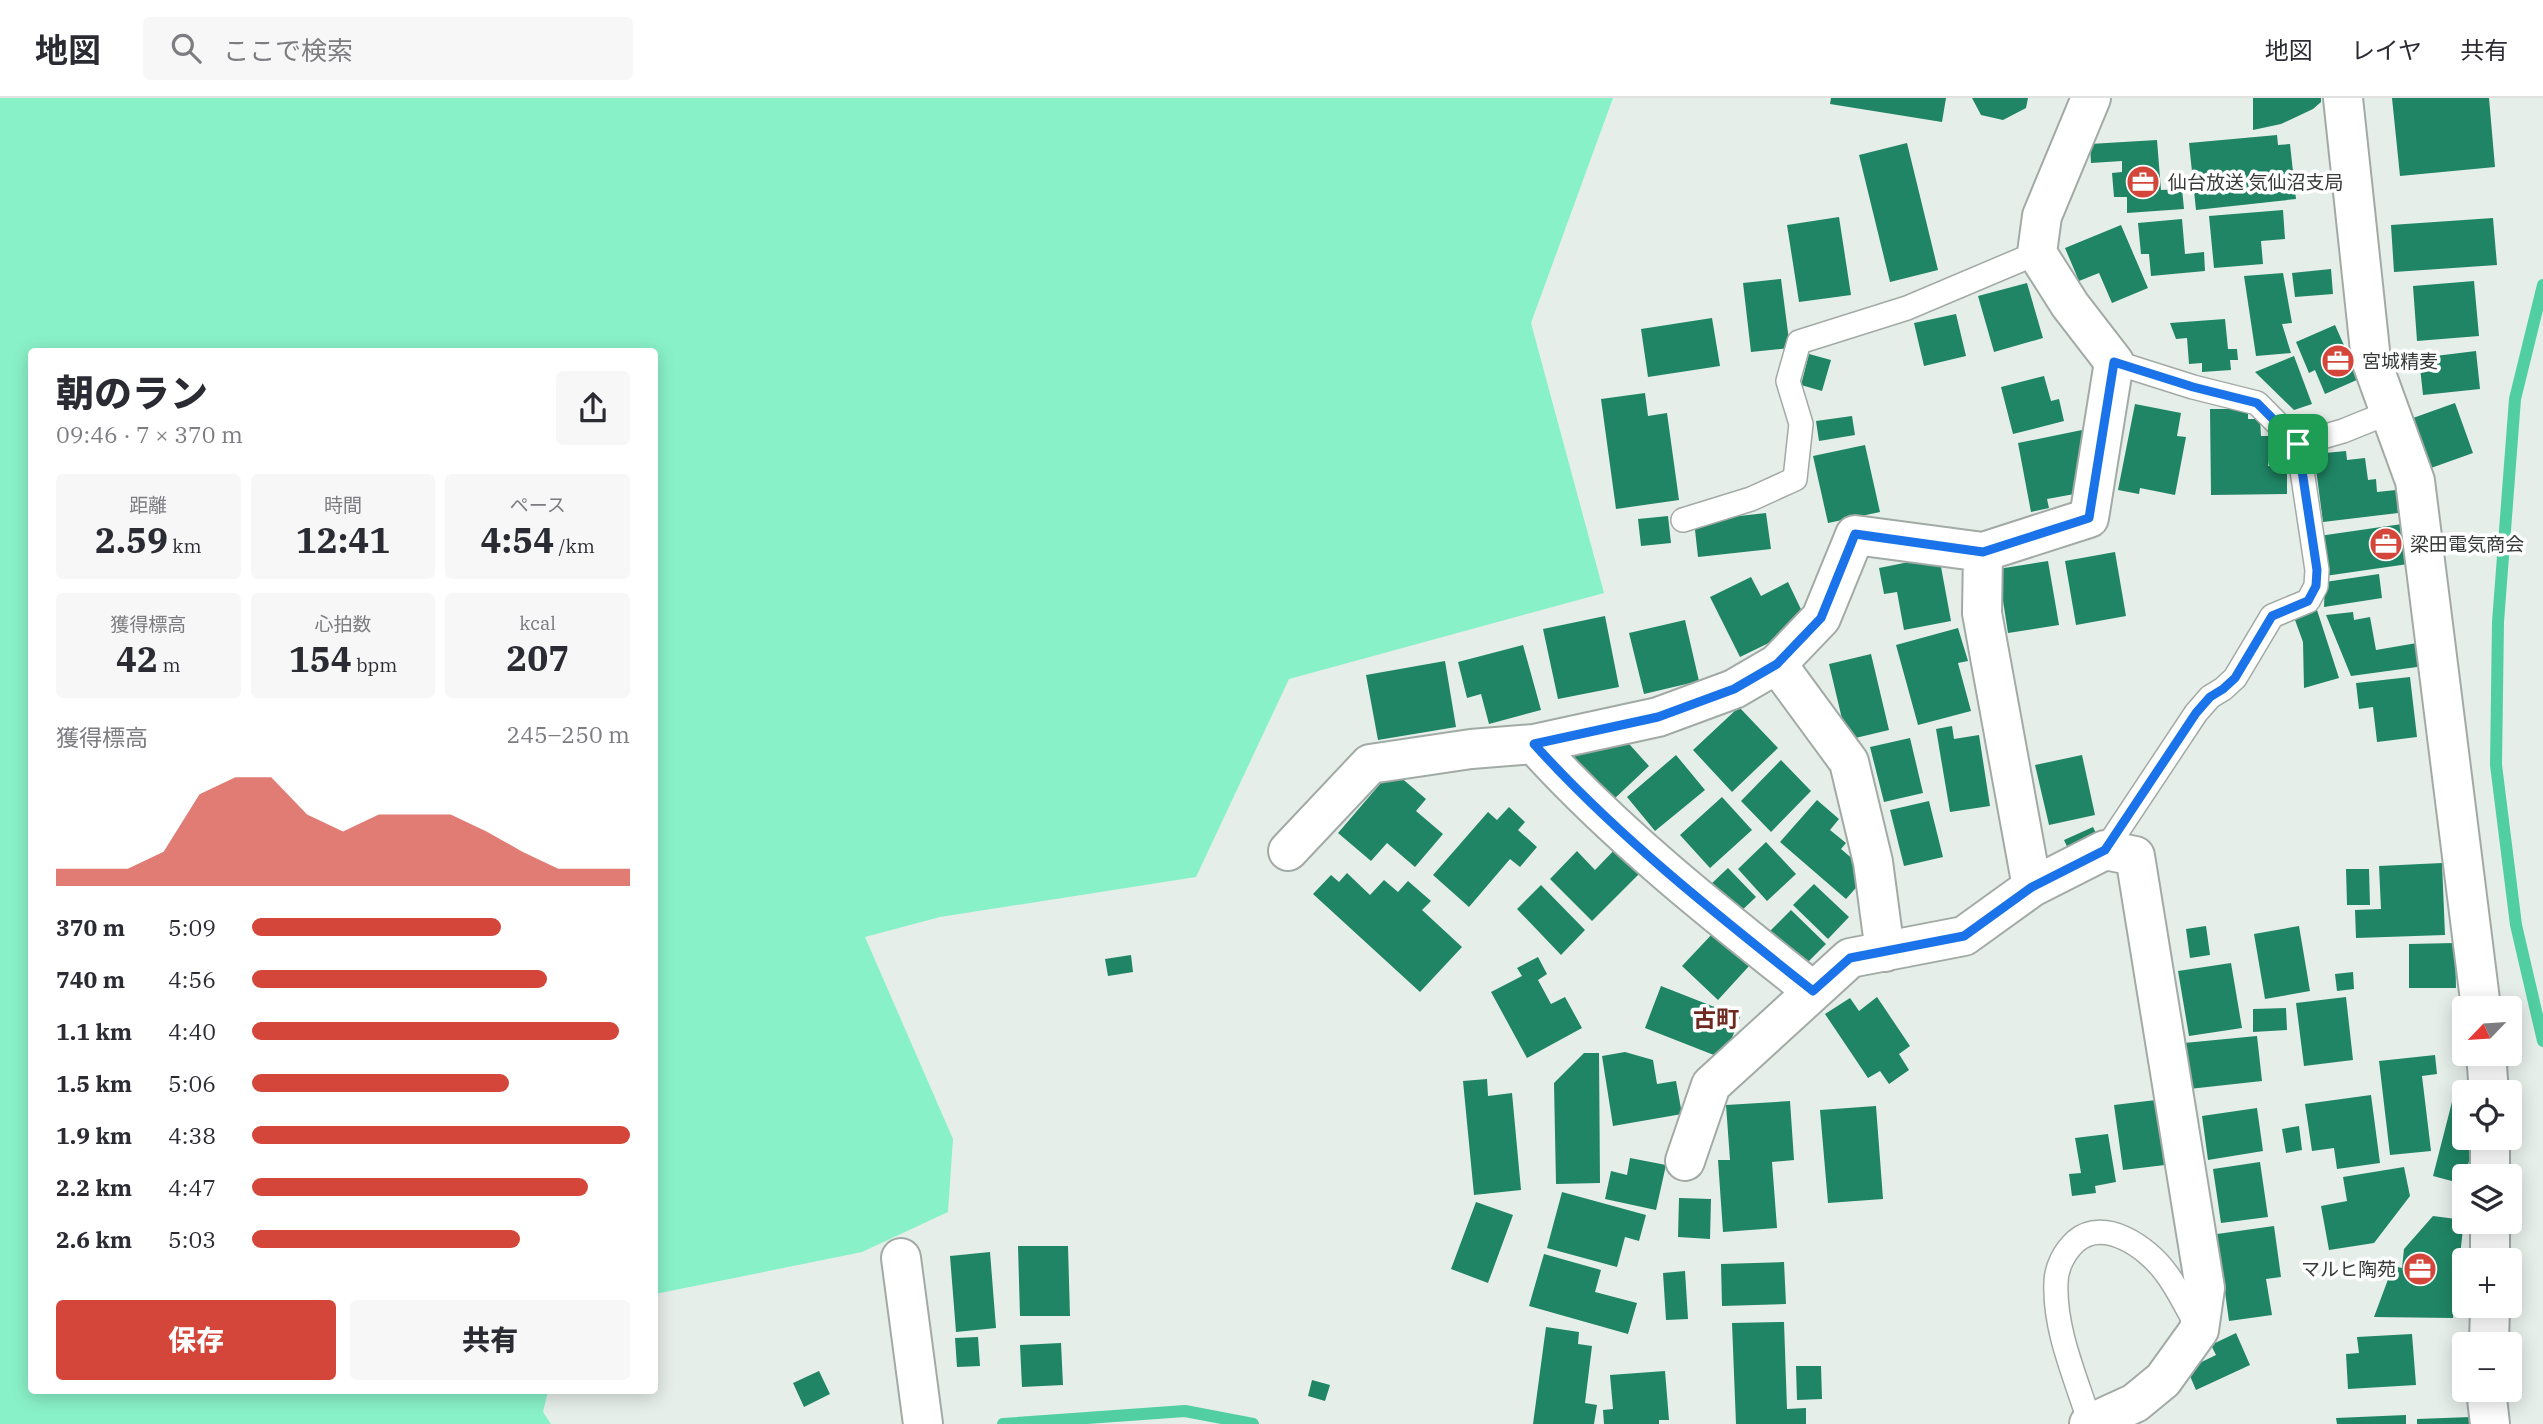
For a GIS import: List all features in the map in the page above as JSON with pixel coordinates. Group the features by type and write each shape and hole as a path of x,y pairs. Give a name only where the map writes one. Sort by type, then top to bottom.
{"street":[{"path":"1288,851 1370,764 1471,749 1534,744 1658,717 1734,689 1777,664 1821,618 1855,534 1983,552 2089,518 2114,362 2070,305 2037,253 2042,216 2091,98"},
{"path":"2343,98 2371,360 2415,481 2479,996"},
{"path":"1983,552 1982,613 2032,887"},
{"path":"1777,664 1849,762 1873,862 1885,951"},
{"path":"1534,744 1588,801 1720,917 1813,991"},
{"path":"1685,1161 1710,1085 1850,958 1964,936 2032,887 2105,850 2135,856 2205,1288 2199,1330 2163,1380 2135,1403 2089,1423"},
{"path":"901,1258 923,1424"},
{"path":"2487,1402 2490,1424"}],"lane":[{"path":"1683,520 1751,499 1795,479 1801,424 1788,381 1799,342 1907,308 2037,253"},
{"path":"2105,850 2196,713 2210,697 2235,678 2272,616 2308,601 2316,586 2317,570 2298,444 2257,403 2193,387 2114,362"},
{"path":"2298,444 2343,431 2390,412"},
{"path":"2089,1423 2056,1313 2056,1279 2066,1250 2086,1233 2107,1232 2136,1244 2166,1272 2199,1330"}],"green space":[{"path":"0,98 1613,98 1531,323 1604,593 1289,679 1196,877 940,917 865,937 953,1139 948,1212 862,1252 658,1293 658,348 28,348 28,1394 547,1394 543,1412 551,1424 0,1424"}],"building":[{"path":"1831,98 1946,98 1942,122 1830,104"},
{"path":"1972,98 2028,98 2026,108 2003,120 1981,115"},
{"path":"2253,98 2321,98 2321,102 2313,109 2281,124 2253,130"},
{"path":"2392,98 2489,98 2495,167 2400,176"},
{"path":"2277,135 2278,145 2290,144 2296,199 2196,210 2189,143"},
{"path":"2157,140 2161,190 2182,189 2184,209 2127,213 2127,197 2114,197 2112,173 2122,172 2122,161 2091,163 2090,144"},
{"path":"1907,143 1938,270 1890,282 1859,155"},
{"path":"2283,210 2285,239 2261,241 2263,264 2214,268 2209,216"},
{"path":"1839,217 1851,295 1799,302 1787,225"},
{"path":"2493,218 2497,265 2394,272 2391,225"},
{"path":"2182,219 2185,254 2204,252 2205,271 2151,276 2149,254 2141,254 2138,223"},
{"path":"2121,225 2148,288 2112,303 2099,273 2079,281 2065,248"},
{"path":"2331,269 2333,294 2295,297 2292,273"},
{"path":"2283,273 2292,323 2282,324 2291,353 2256,356 2244,276"},
{"path":"1781,279 1790,348 1751,352 1743,283"},
{"path":"2474,281 2479,336 2417,341 2413,286"},
{"path":"2027,283 2043,338 1994,352 1978,296"},
{"path":"1956,314 1966,356 1924,366 1914,323"},
{"path":"1712,318 1720,366 1648,377 1641,329"},
{"path":"2225,319 2228,349 2237,349 2238,360 2230,360 2231,370 2202,372 2202,363 2189,364 2187,338 2176,339 2170,323"},
{"path":"2335,325 2359,379 2325,394 2315,370 2309,373 2296,342"},
{"path":"2476,351 2480,389 2423,395 2419,358"},
{"path":"1809,354 1831,360 1822,391 1801,385"},
{"path":"2294,356 2312,404 2294,410 2255,372"},
{"path":"2044,376 2051,401 2059,399 2064,421 2013,434 2001,387"},
{"path":"1645,393 1648,416 1667,413 1679,500 1616,509 1601,399"},
{"path":"2455,403 2473,453 2431,468 2413,418"},
{"path":"2135,404 2181,413 2177,436 2186,437 2175,495 2140,488 2139,494 2118,490"},
{"path":"2210,409 2248,409 2248,419 2260,419 2261,436 2268,436 2268,466 2287,467 2287,494 2211,495"},
{"path":"1852,416 1855,435 1819,441 1816,421"},
{"path":"2082,430 2090,470 2075,473 2080,493 2047,499 2049,508 2031,512 2018,443"},
{"path":"1865,445 1880,512 1828,523 1813,456"},
{"path":"2346,451 2347,460 2365,458 2368,480 2376,479 2377,492 2396,490 2398,513 2323,522 2314,454"},
{"path":"1766,513 1771,549 1698,557 1694,521"},
{"path":"1668,516 1671,543 1641,546 1638,519"},
{"path":"2402,524 2408,564 2325,576 2319,536"},
{"path":"2115,552 2126,616 2076,625 2065,561"},
{"path":"1939,556 1951,621 1904,630 1897,592 1884,594 1879,568"},
{"path":"2048,561 2059,625 2008,633 1998,569"},
{"path":"2379,574 2382,598 2324,607 2325,582"},
{"path":"1751,577 1761,596 1788,582 1808,624 1740,657 1710,597"},
{"path":"2317,610 2339,678 2304,688 2303,642 2295,620"},
{"path":"2353,612 2354,620 2370,617 2376,650 2417,643 2417,667 2351,676 2326,615"},
{"path":"1605,616 1619,687 1558,699 1543,629"},
{"path":"1685,620 1699,681 1644,694 1629,633"},
{"path":"1958,628 1968,661 1958,663 1971,711 1918,725 1896,645"},
{"path":"1523,645 1541,710 1489,724 1481,694 1467,698 1458,662"},
{"path":"1871,654 1889,730 1847,740 1829,664"},
{"path":"1445,661 1456,727 1378,740 1366,675"},
{"path":"2410,677 2417,737 2377,742 2373,707 2359,709 2356,683"},
{"path":"1739,707 1778,748 1732,792 1693,750"},
{"path":"1952,726 1954,739 1979,735 1990,806 1950,812 1936,729"},
{"path":"1621,735 1649,766 1613,800 1571,755 1592,736 1605,750"},
{"path":"1910,738 1923,793 1884,802 1870,747"},
{"path":"1676,755 1705,790 1655,831 1627,797"},
{"path":"2082,755 2095,815 2049,825 2035,765"},
{"path":"1781,760 1811,791 1771,832 1741,801"},
{"path":"1392,770 1426,799 1416,811 1443,834 1415,867 1387,843 1371,861 1338,833"},
{"path":"1722,797 1752,830 1710,868 1680,835"},
{"path":"1817,800 1839,819 1830,830 1846,843 1841,849 1869,873 1846,899 1780,842"},
{"path":"1929,801 1943,857 1904,866 1890,810"},
{"path":"1509,807 1525,822 1518,830 1537,847 1520,867 1510,859 1469,907 1433,875 1488,812 1497,820"},
{"path":"2093,827 2100,841 2071,855 2064,840"},
{"path":"1766,842 1796,874 1767,901 1738,869"},
{"path":"1621,843 1646,867 1592,921 1550,879 1577,851 1595,870"},
{"path":"2442,863 2445,935 2356,938 2355,910 2381,909 2379,866"},
{"path":"1728,868 1756,897 1738,914 1710,885"},
{"path":"2346,869 2369,869 2370,905 2347,905"},
{"path":"1347,873 1370,895 1384,880 1398,892 1408,881 1431,901 1422,910 1462,947 1420,992 1313,894 1331,875 1339,882"},
{"path":"1814,884 1849,917 1828,939 1793,905"},
{"path":"1541,885 1585,930 1561,955 1517,909"},
{"path":"1791,910 1826,944 1805,965 1770,931"},
{"path":"2206,926 2210,955 2190,958 2186,929"},
{"path":"2299,926 2310,991 2265,999 2254,934"},
{"path":"1714,932 1750,965 1718,1000 1682,966"},
{"path":"2455,943 2456,988 2409,988 2409,944"},
{"path":"1131,955 1133,972 1108,976 1105,959"},
{"path":"1538,957 1547,974 1538,980 1551,1004 1565,997 1582,1028 1527,1058 1491,992 1522,976 1517,968"},
{"path":"2231,963 2242,1028 2189,1036 2178,971"},
{"path":"2353,972 2354,989 2337,991 2335,974"},
{"path":"1661,986 1740,1017 1724,1059 1645,1028"},
{"path":"1877,997 1910,1046 1899,1054 1909,1070 1889,1084 1880,1071 1868,1078 1825,1014 1850,998 1859,1011"},
{"path":"2346,997 2353,1060 2304,1066 2296,1003"},
{"path":"2286,1008 2287,1030 2253,1032 2253,1009"},
{"path":"2257,1036 2262,1081 2189,1089 2184,1043"},
{"path":"1625,1052 1653,1060 1657,1084 1676,1081 1682,1114 1613,1126 1602,1056"},
{"path":"1584,1053 1599,1053 1600,1183 1556,1184 1554,1083"},
{"path":"2435,1055 2437,1074 2422,1076 2431,1151 2390,1155 2379,1061"},
{"path":"1487,1079 1488,1096 1512,1093 1521,1190 1474,1195 1463,1081"},
{"path":"2371,1095 2380,1163 2337,1169 2334,1148 2312,1151 2305,1104"},
{"path":"2156,1100 2165,1165 2123,1170 2114,1105"},
{"path":"1790,1101 1794,1160 1772,1162 1777,1228 1723,1232 1718,1160 1730,1160 1726,1105"},
{"path":"2452,1102 2452,1150 2472,1150 2468,1164 2452,1164 2452,1181 2433,1176"},
{"path":"1876,1106 1883,1199 1828,1203 1820,1110"},
{"path":"2257,1108 2263,1151 2208,1160 2202,1116"},
{"path":"2299,1126 2302,1150 2286,1153 2282,1129"},
{"path":"2108,1134 2116,1182 2095,1186 2096,1193 2072,1196 2069,1174 2081,1173 2075,1138"},
{"path":"1630,1158 1666,1165 1656,1210 1605,1199 1611,1171 1627,1175"},
{"path":"2260,1162 2268,1217 2221,1223 2213,1169"},
{"path":"2404,1167 2410,1196 2374,1243 2329,1250 2321,1206 2347,1201 2343,1177"},
{"path":"1562,1192 1646,1215 1639,1241 1625,1237 1617,1267 1547,1248"},
{"path":"1679,1198 1711,1199 1710,1239 1678,1237"},
{"path":"1476,1202 1513,1215 1488,1283 1451,1269"},
{"path":"2433,1216 2452,1218 2452,1234 2462,1234 2461,1248 2452,1248 2452,1318 2374,1317 2393,1266 2402,1268 2404,1249"},
{"path":"2274,1226 2281,1277 2266,1279 2272,1315 2229,1321 2217,1234"},
{"path":"1018,1246 1068,1246 1070,1316 1020,1316"},
{"path":"990,1252 996,1328 956,1332 950,1256"},
{"path":"1544,1254 1601,1270 1595,1292 1637,1303 1628,1334 1529,1306"},
{"path":"1784,1262 1786,1304 1722,1306 1721,1264"},
{"path":"1685,1271 1688,1319 1666,1320 1663,1273"},
{"path":"1784,1322 1787,1409 1806,1408 1806,1424 1736,1424 1732,1323"},
{"path":"1546,1327 1579,1332 1578,1344 1592,1346 1585,1403 1597,1405 1594,1424 1533,1424"},
{"path":"2236,1333 2250,1365 2196,1390 2187,1369 2216,1355 2211,1345"},
{"path":"2412,1334 2416,1385 2348,1389 2346,1354 2359,1353 2357,1337"},
{"path":"978,1337 980,1366 957,1367 955,1338"},
{"path":"1061,1343 1063,1385 1022,1387 1020,1345"},
{"path":"1796,1366 1821,1366 1822,1399 1797,1400"},
{"path":"819,1371 830,1394 804,1407 793,1383"},
{"path":"1665,1371 1669,1420 1659,1420 1659,1424 1604,1424 1603,1410 1613,1409 1610,1375"},
{"path":"1312,1380 1330,1385 1325,1401 1308,1396"},
{"path":"2406,1415 2406,1424 2337,1424 2336,1418"},
{"path":"2471,1417 2471,1424 2417,1424 2417,1419"}],"waterway":[{"path":"2543,285 2515,399 2498,622 2496,765 2516,925 2543,1041"},
{"path":"1003,1424 1185,1411 1253,1424"}],"place":[{"name":"仙台放送 気仙沼支局","path":"2143,182"},
{"name":"宮城精麦","path":"2338,361"},
{"name":"梁田電気商会","path":"2386,544"},
{"name":"マルヒ陶苑","path":"2420,1269"}],"district":[{"name":"古町","path":"1716,1019"}],"route":[{"path":"2114,362 2193,387 2257,403 2298,444 2317,570 2316,586 2308,601 2272,616 2235,678 2210,697 2196,713 2105,850 2032,887 1964,936 1850,958 1813,991 1720,917 1588,801 1534,744 1658,717 1734,689 1777,664 1821,618 1855,534 1983,552 2089,518 2114,362"}]}
